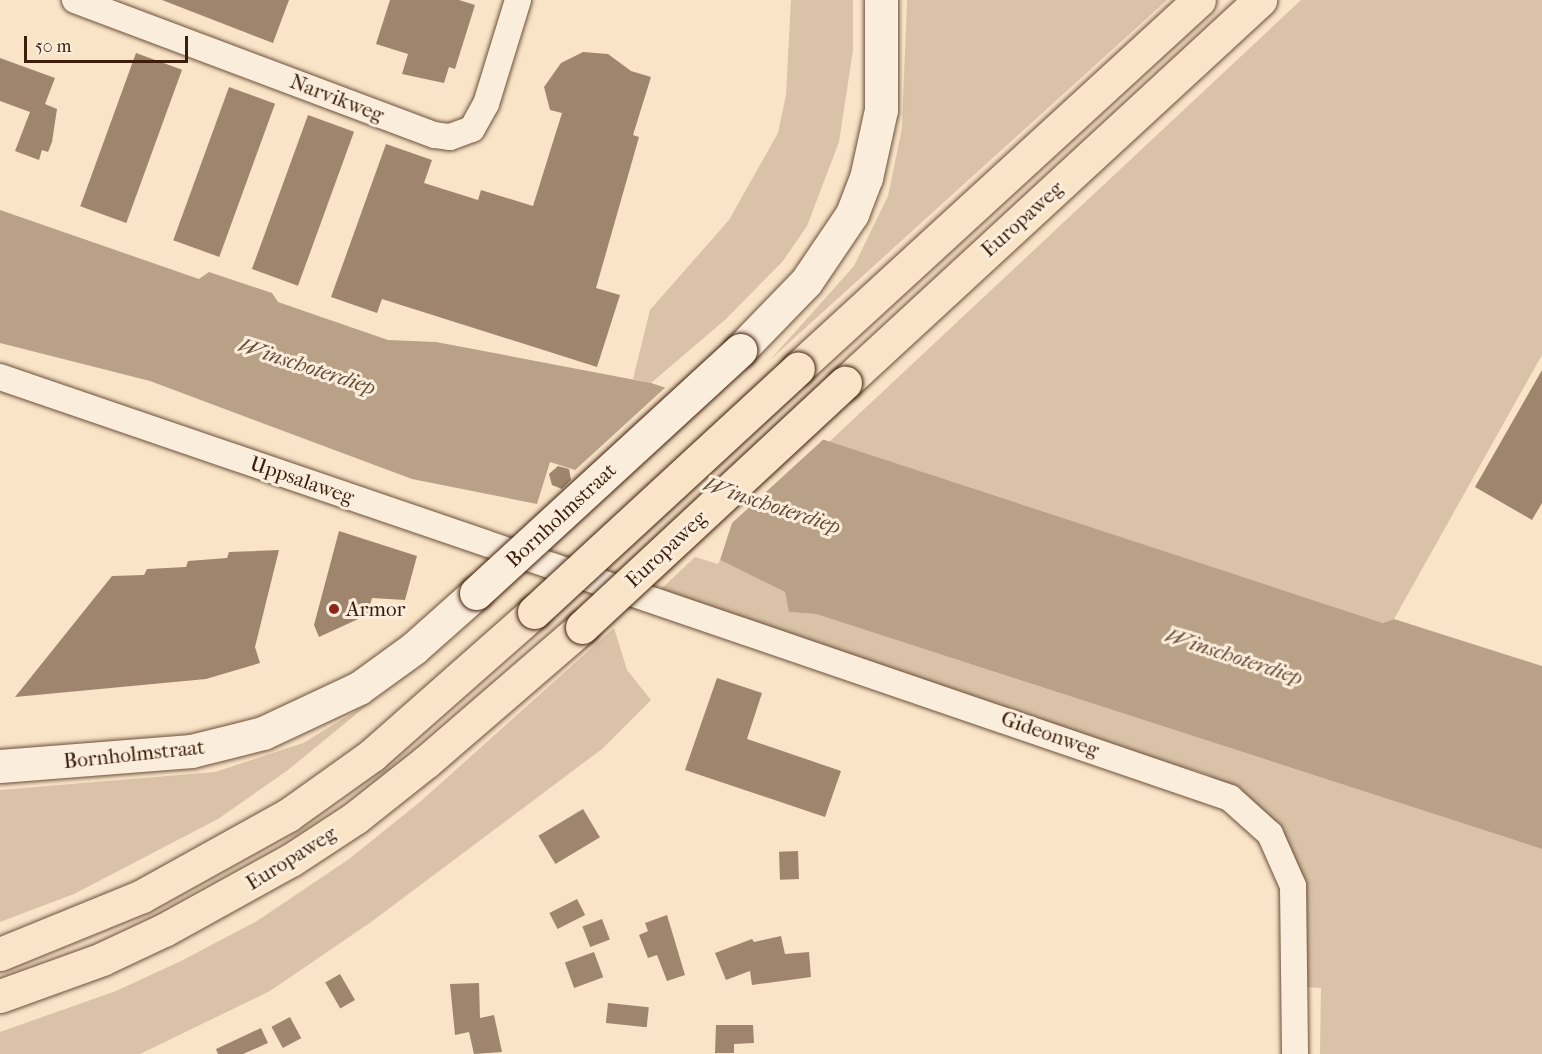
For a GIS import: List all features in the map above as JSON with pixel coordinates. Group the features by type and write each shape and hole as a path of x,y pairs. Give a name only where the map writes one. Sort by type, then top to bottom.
{"highway":[{"name":"Europaweg","path":"0,954 142,896 288,815 372,755 534,612 1199,0"},
{"name":"Europaweg","path":"0,996 102,959 164,930 291,860 355,818 427,761 582,627 1260,0"}],"street":[{"name":"Narvikweg","path":"75,0 435,135 450,137 472,129 486,104 518,0"},
{"name":"Bornholmstraat","path":"0,766 191,751 263,733 329,705 387,669 476,593 740,350 806,282 852,214 866,178 881,110 881,0"},
{"name":"Uppsalaweg","path":"0,377 603,582"},
{"name":"Gideonweg","path":"603,582 1230,798 1270,834 1293,886 1295,1054"}],"shaded area":[{"path":"791,0 853,0 853,50 839,142 807,226 783,261 726,319 651,383 633,379 650,310 729,220 778,133 786,95"},
{"path":"907,0 1167,0 770,360 854,266 888,196 902,128"},
{"path":"1301,0 1542,0 1542,355 1394,619 1383,623 829,442"},
{"path":"695,557 718,564 720,560 785,592 790,612 816,614 1542,849 1542,1054 1320,1054 1321,988 1307,987 1303,885 1298,865 1280,831 1249,797 1206,774 1041,725 659,591"},
{"path":"614,628 627,670 651,700 602,749 371,922 270,991 140,1054 0,1054 0,1032 116,991 181,961 257,921 349,859 421,801"},
{"path":"371,702 288,770 218,819 74,894 0,922 0,790 215,772 303,743"}],"water":[{"name":"Winschoterdiep","path":"0,210 199,279 209,272 272,293 278,302 388,340 436,342 651,383 1383,623 1394,619 1542,666 1542,849 816,614 789,612 785,592 720,560 731,520 550,462 537,504 412,479 150,381 0,343"}],"pier":[{"path":"668,385 826,437 732,523 719,563 729,522 573,472"}],"building":[{"path":"162,0 289,0 273,43"},
{"path":"390,0 459,0 475,5 455,69 449,67 444,83 402,74 408,54 376,44"},
{"path":"583,52 608,54 631,71 651,77 633,135 639,137 596,288 620,295 597,367 382,299 377,313 331,297 386,144 432,160 424,183 478,200 481,190 533,206 562,113 550,110 544,87 561,63"},
{"path":"136,53 182,70 126,223 80,206"},
{"path":"0,58 55,78 45,104 57,109 52,142 48,152 42,150 39,160 15,151 30,112 0,101"},
{"path":"229,87 275,104 219,257 173,240"},
{"path":"308,115 354,132 298,286 252,269"},
{"path":"1542,370 1542,503 1532,520 1475,487"},
{"path":"558,466 569,469 571,480 562,489 552,485 549,474"},
{"path":"339,531 417,556 405,600 372,598 367,615 319,637 314,625"},
{"path":"279,550 255,647 260,663 206,679 15,697 112,576 144,575 147,569 186,567 188,561 227,558 229,552"},
{"path":"717,678 762,693 747,739 841,771 825,817 685,770"},
{"path":"583,809 600,837 555,864 538,836"},
{"path":"798,851 799,879 780,880 779,852"},
{"path":"577,899 585,915 558,929 549,913"},
{"path":"667,915 685,975 667,981 657,955 648,958 639,935 648,931 645,923"},
{"path":"602,919 610,940 590,947 582,927"},
{"path":"781,936 785,954 809,952 811,977 752,985 750,971 726,980 715,953 752,939 754,942"},
{"path":"594,952 603,977 574,988 565,963"},
{"path":"340,974 355,1000 340,1008 325,983"},
{"path":"479,983 480,1018 494,1015 502,1052 474,1054 469,1032 455,1035 450,984"},
{"path":"608,1003 649,1007 647,1027 606,1023"},
{"path":"290,1017 301,1038 283,1048 271,1027"},
{"path":"716,1025 753,1025 754,1043 734,1044 734,1053 715,1053"},
{"path":"261,1028 268,1043 243,1054 218,1054 216,1049"}],"place":[{"name":"Armor","path":"334,609"}]}
